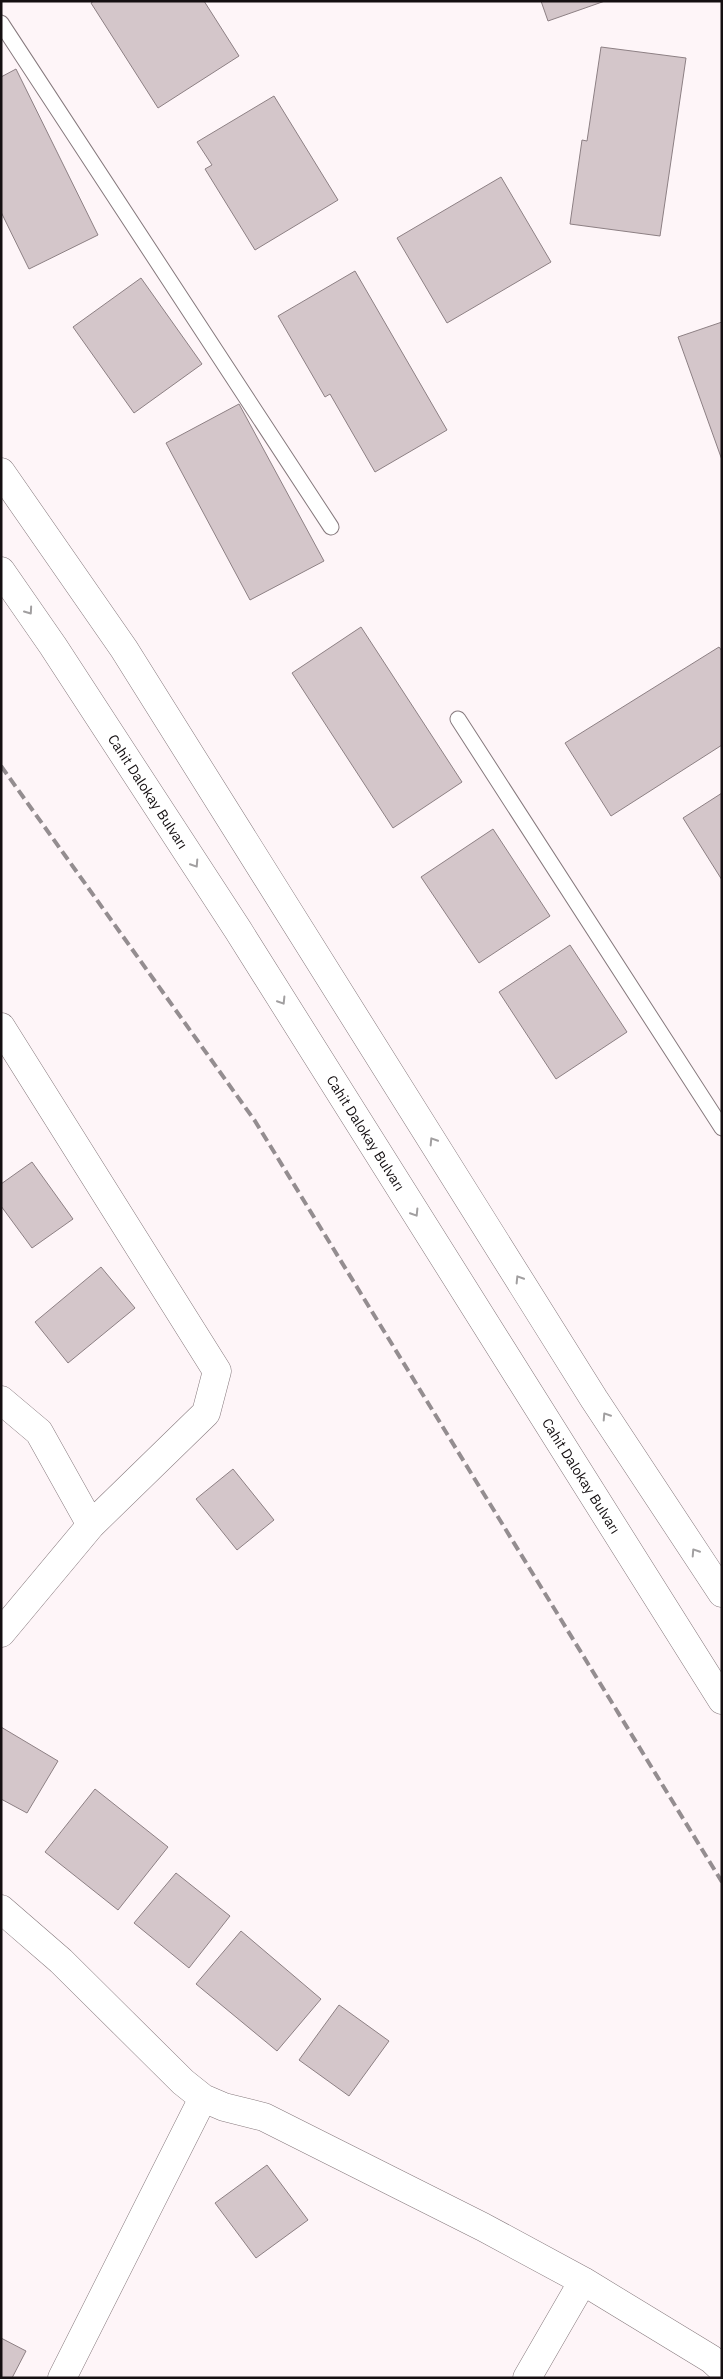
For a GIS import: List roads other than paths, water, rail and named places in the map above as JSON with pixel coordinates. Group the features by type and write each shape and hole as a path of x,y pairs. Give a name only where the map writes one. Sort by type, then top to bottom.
{"main road":[{"path":"1,472 124,649 594,1398 720,1588"},
{"name":"Cahit Dalokay Bulvarı","path":"1,571 53,646 238,930 722,1700"},
{"path":"1,1027 217,1372 206,1413 91,1525 1,1633"},
{"path":"1,1400 39,1432 91,1525"},
{"path":"1,1909 60,1960 183,2082 203,2098 224,2107 264,2117 483,2227 583,2281 711,2359 722,2369"},
{"path":"62,2378 203,2098"},
{"path":"527,2378 583,2281"}],"lane":[{"path":"1,23 331,527"},
{"path":"458,719 722,1128"}],"railway":[{"path":"1,766 255,1121 722,1882"}]}
